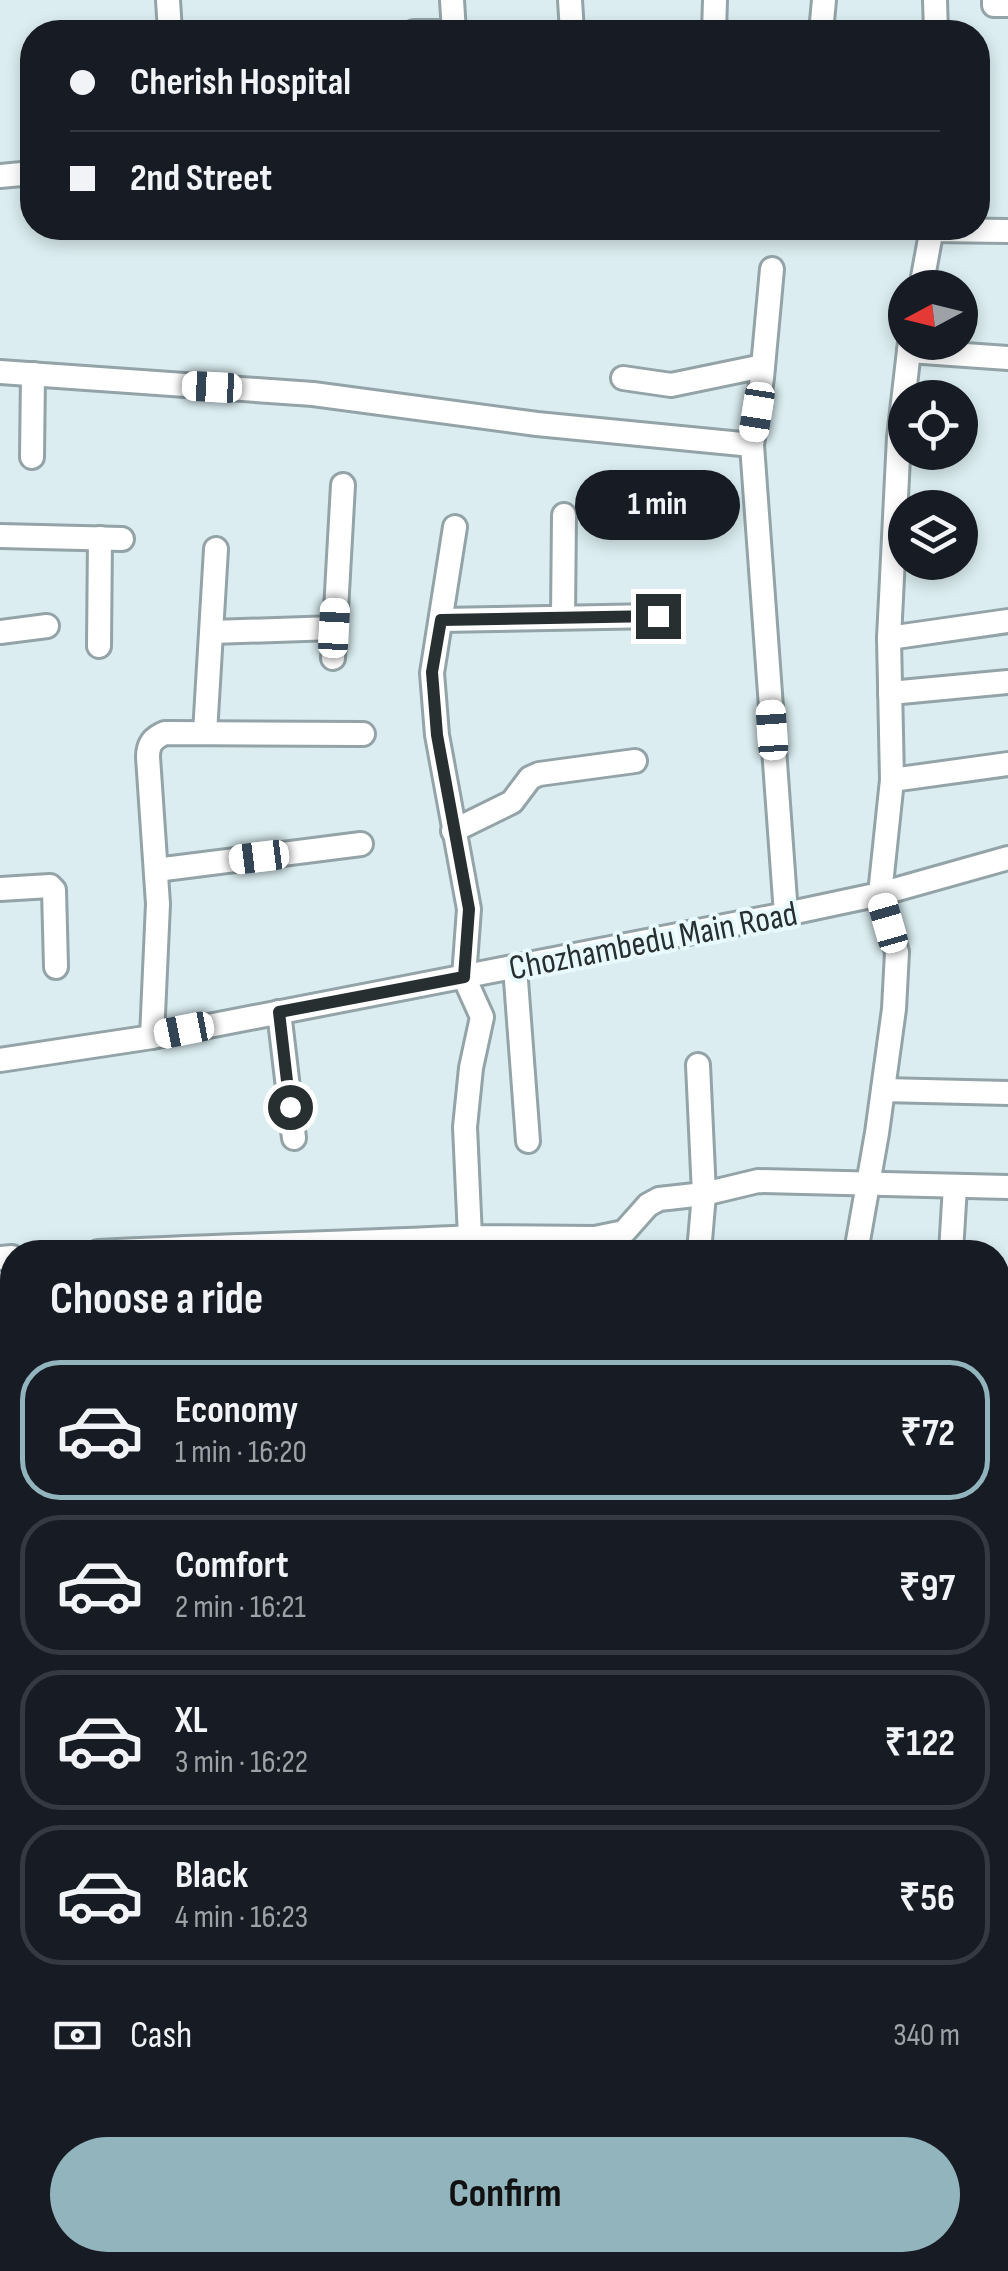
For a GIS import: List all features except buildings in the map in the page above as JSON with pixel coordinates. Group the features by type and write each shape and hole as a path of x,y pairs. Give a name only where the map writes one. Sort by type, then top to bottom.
{"street":[{"path":"994,0 994,6 1008,5"},
{"path":"924,270 930,240"},
{"path":"772,269 752,445 786,914"},
{"path":"978,355 1008,358"},
{"path":"858,1240 894,1009 897,952 880,894 892,780 889,638 899,437 908,360"},
{"path":"624,378 671,385 763,366"},
{"path":"0,372 312,394 537,424 752,445"},
{"path":"32,457 33,374"},
{"path":"333,658 343,485"},
{"path":"563,616 564,516"},
{"path":"455,528 432,672 437,735 469,909 464,977 482,1017 471,1068 465,1127 471,1240"},
{"path":"0,536 111,538 100,646"},
{"path":"205,733 216,549"},
{"path":"441,620 658,616"},
{"path":"889,638 1008,621"},
{"path":"0,632 47,626"},
{"path":"212,632 334,628"},
{"path":"890,693 1008,682"},
{"path":"152,1037 156,870 148,748 154,738 165,733 363,734"},
{"path":"453,831 512,802 530,778 539,774 636,761"},
{"path":"892,780 1008,764"},
{"path":"156,870 361,844"},
{"name":"Chozhambedu Main Road","path":"0,1060 152,1037 786,914 880,894 1008,858"},
{"path":"0,889 44,886 54,890 56,967"},
{"path":"515,967 528,1141"},
{"path":"279,1012 294,1138"},
{"path":"698,1066 704,1194 700,1240"},
{"path":"883,1090 1008,1093"},
{"path":"560,1240 624,1232 648,1205 659,1199 704,1194 758,1181 1008,1187"},
{"path":"952,1240 955,1186"}],"route":[{"path":"290,1107 279,1012 464,977 469,909 437,735 432,672 441,620 658,616"}]}
